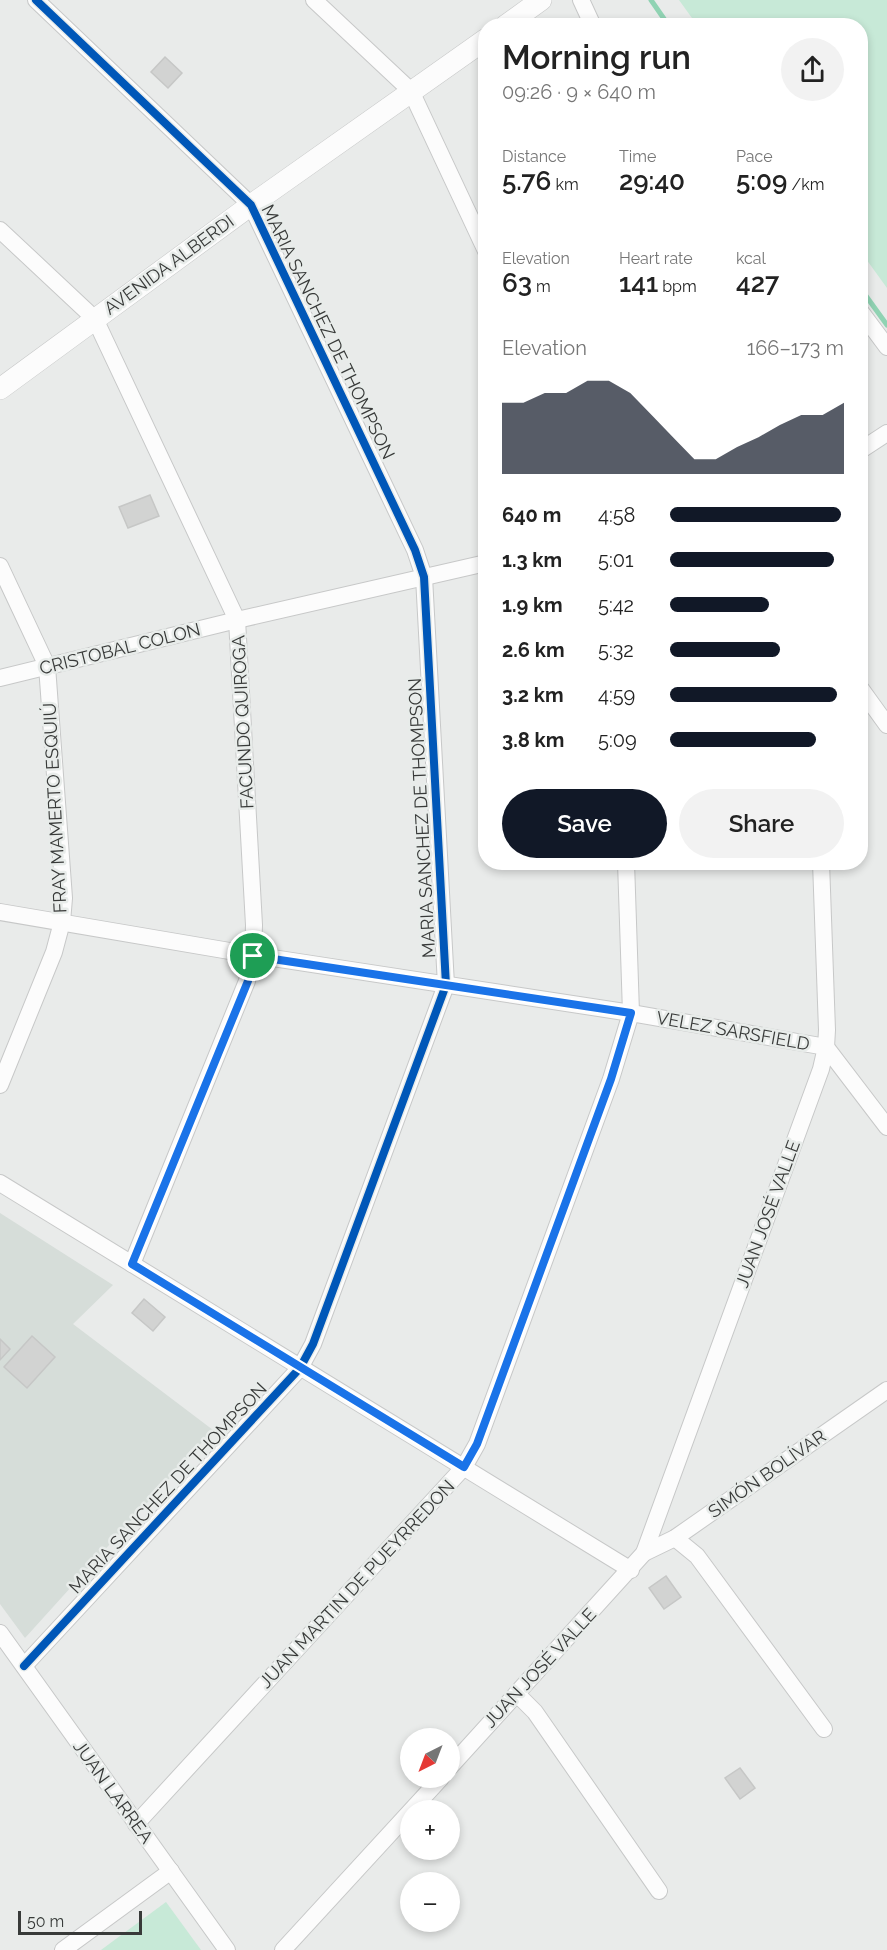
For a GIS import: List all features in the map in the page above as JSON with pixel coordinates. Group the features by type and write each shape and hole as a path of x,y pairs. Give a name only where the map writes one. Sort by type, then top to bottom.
{"main road":[{"path":"516,18 541,0"},
{"name":"AVENIDA ALBERDI","path":"0,388 251,205 478,45"}],"street":[{"name":"MARIA SANCHEZ DE THOMPSON","path":"24,1666 300,1368 313,1344 446,986 424,577 415,550 251,205 36,0"},
{"path":"314,0 411,91 478,234"},
{"path":"581,0 589,18"},
{"name":"FACUNDO QUIROGA","path":"0,230 95,319 237,620 254,925 253,956 248,981 132,1264"},
{"path":"868,321 887,347"},
{"path":"868,445 887,433"},
{"name":"CRISTOBAL COLON","path":"0,678 237,620 478,565"},
{"name":"FRAY MAMERTO ESQUIÚ","path":"0,566 47,666 64,898 62,922 54,952 0,1085"},
{"path":"868,699 887,725"},
{"name":"JUAN MARTIN DE PUEYRREDON","path":"136,1824 464,1467 477,1444 611,1079 631,1013 626,870"},
{"name":"JUAN JOSÉ VALLE","path":"460,1756 645,1553 821,1069 826,1047 821,870"},
{"name":"VELEZ SARSFIELD","path":"0,912 253,956 631,1013 826,1047"},
{"path":"826,1047 887,1127"},
{"path":"0,1183 631,1570"},
{"name":"SIMÓN BOLÍVAR","path":"645,1553 675,1538 887,1390"},
{"path":"675,1538 697,1556 824,1729"},
{"name":"JUAN LARREA","path":"0,1633 227,1950"},
{"path":"517,1694 535,1712 659,1892"},
{"path":"283,1950 432,1788"},
{"path":"63,1950 171,1871"}],"shaded area":[{"path":"0,1213 113,1285 73,1324 213,1430 25,1638 0,1604"}],"green space":[{"path":"679,0 887,0 887,288 868,262 868,18 692,18"},
{"path":"166,1902 201,1950 101,1950"}],"building":[{"path":"165,57 182,73 168,88 151,72"},
{"path":"150,495 159,516 128,528 119,507"},
{"path":"144,1299 165,1317 153,1331 132,1313"},
{"path":"32,1336 55,1357 27,1388 4,1367"},
{"path":"0,1339 10,1349 0,1360"},
{"path":"666,1576 681,1597 664,1609 649,1588"},
{"path":"740,1768 755,1788 740,1799 725,1778"}],"waterway":[{"path":"651,0 663,18"},
{"path":"868,299 887,325"}],"cycle path":[{"path":"24,1666 300,1368 313,1344 446,985 424,577 415,550 251,205 36,0"}],"route":[{"path":"253,956 631,1013 611,1079 477,1444 464,1467 132,1264 248,981 253,956"}]}
